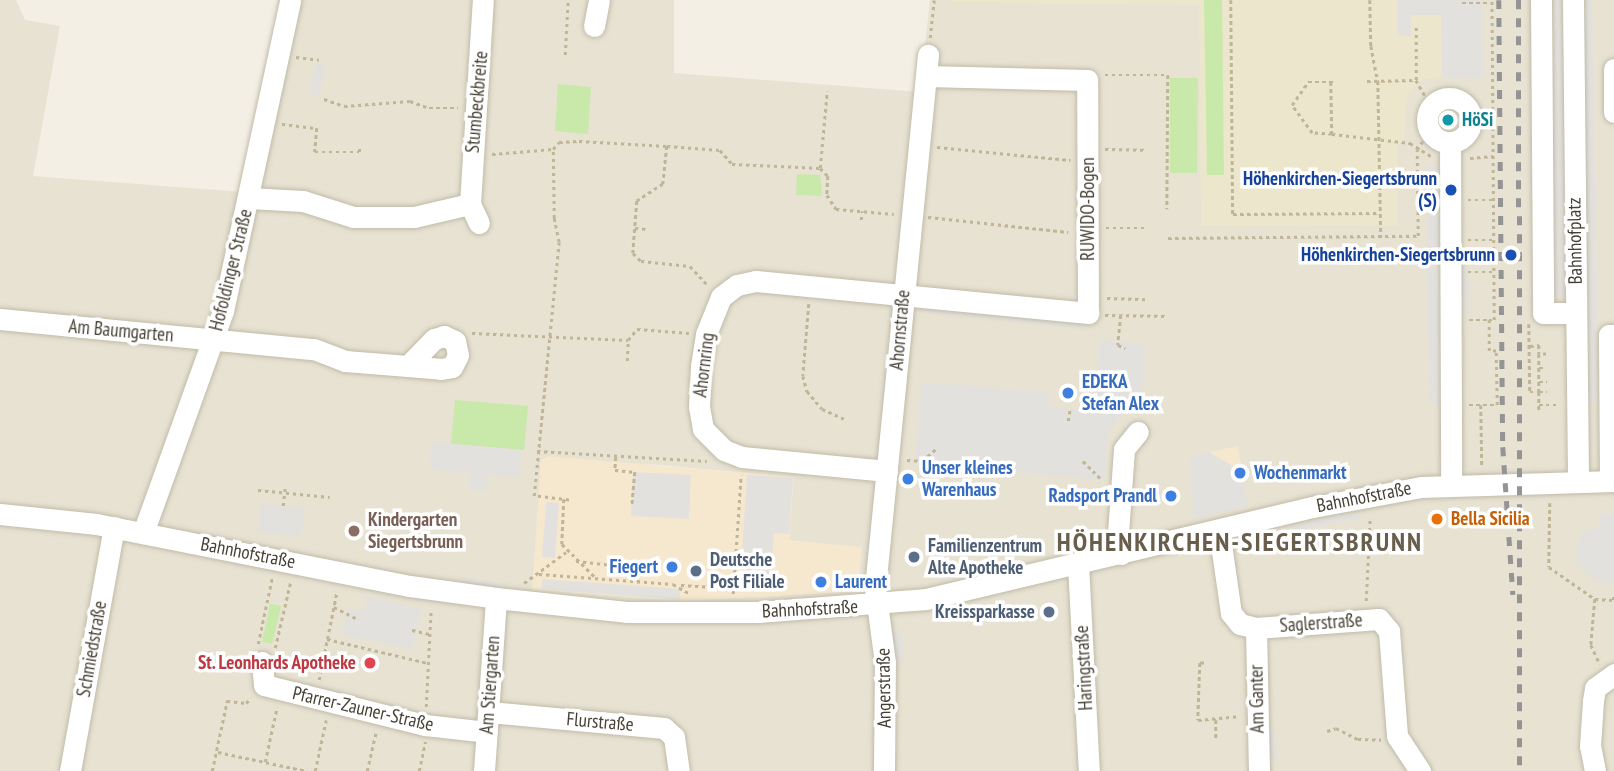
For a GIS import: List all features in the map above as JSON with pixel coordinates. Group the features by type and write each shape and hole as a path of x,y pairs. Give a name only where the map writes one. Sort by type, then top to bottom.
{"street":[{"name":"Hofoldinger Straße","path":"143,533 213,339 249,198 290,0"},
{"name":"Stumbeckbreite","path":"249,198 303,201 366,217 475,213 474,137 483,0"},
{"path":"594,26 599,0"},
{"path":"1541,0 1543,313 1576,313"},
{"name":"Bahnhofplatz","path":"1573,0 1578,482"},
{"path":"927,65 1087,80"},
{"name":"Ahornstraße","path":"878,605 875,588 927,65"},
{"path":"1614,69 1614,112"},
{"name":"RUWIDO-Bogen","path":"1087,80 1088,305"},
{"path":"1446,98 1468,108 1469,130 1450,143 1429,131 1427,114 1431,106 1446,98"},
{"path":"1450,143 1451,484"},
{"path":"721,297 737,285 756,281 1088,305"},
{"name":"Ahornring","path":"721,297 706,334 699,407 703,429 724,450 743,457 888,465"},
{"name":"Am Baumgarten","path":"0,319 314,349 345,361 408,366 452,367 458,355 455,341"},
{"path":"1611,335 1612,481"},
{"path":"1121,554 1118,533 1124,449 1138,432"},
{"name":"Bahnhofstraße","path":"0,514 114,527 341,572 496,598 626,612 732,613 878,605 1079,564 1313,507 1451,484 1612,481"},
{"name":"Schmiedstraße","path":"71,771 114,527"},
{"name":"Saglerstraße","path":"1219,530 1231,613 1240,624 1256,628 1365,618 1379,620 1389,631 1397,736 1420,771"},
{"name":"Haringstraße","path":"1079,564 1089,771"},
{"name":"Am Stiergarten","path":"484,771 496,598"},
{"name":"Angerstraße","path":"878,605 885,663 884,771"},
{"name":"Am Ganter","path":"1256,628 1259,771"},
{"path":"268,657 272,688"},
{"path":"1601,763 1590,746 1592,701 1595,688 1610,676"},
{"name":"Pfarrer-Zauner-Straße","path":"272,688 380,715 488,722"},
{"name":"Flurstraße","path":"488,722 664,727 674,737 679,771"}],"path":[{"path":"565,55 568,0"},
{"path":"927,65 934,0"},
{"path":"1231,0 1233,214 1381,213"},
{"path":"1370,0 1371,46 1378,82 1381,237"},
{"path":"1451,405 1497,405 1496,351 1489,351 1492,272 1492,1 1462,3"},
{"path":"1416,25 1416,80 1431,106"},
{"path":"278,54 319,60"},
{"path":"1087,80 1099,75 1168,75 1167,209"},
{"path":"1367,82 1416,80"},
{"path":"1312,139 1312,133 1292,105 1308,82 1333,82 1332,134"},
{"path":"820,168 827,92"},
{"path":"324,99 344,106 410,101 429,108 478,105"},
{"path":"265,122 317,128 315,152 359,152 360,146"},
{"path":"1168,238 1418,236 1417,150 1429,131"},
{"path":"1312,133 1410,143 1417,150"},
{"path":"474,137 482,139 484,154 553,149"},
{"path":"569,500 534,496 546,354 552,335 559,242 554,218 553,149 558,142 720,150 732,164 820,168 828,176 827,195 836,209 1088,230 1145,228"},
{"path":"919,145 1087,155 1144,150"},
{"path":"667,146 663,184 637,201 633,253 641,261 690,266 721,297"},
{"path":"861,219 862,211"},
{"path":"635,228 646,229"},
{"path":"811,286 803,376 807,391 822,410 844,419"},
{"path":"1088,305 1145,299"},
{"path":"1088,305 1121,315 1168,316"},
{"path":"1121,315 1118,345 1125,348"},
{"path":"627,361 628,340 637,329 706,334"},
{"path":"455,341 470,333 628,340"},
{"path":"1529,346 1539,345 1539,392 1546,392"},
{"path":"1539,354 1546,354"},
{"path":"1539,369 1546,369"},
{"path":"1539,382 1546,382"},
{"path":"1539,405 1559,404 1559,416"},
{"path":"1481,405 1483,471"},
{"path":"1492,405 1492,410"},
{"path":"1068,421 1070,409"},
{"path":"888,465 922,461 937,448"},
{"path":"537,451 714,461"},
{"path":"616,457 615,470 635,472 632,504"},
{"path":"732,613 743,457"},
{"path":"1083,461 1098,472 1106,490"},
{"path":"1550,482 1549,567 1595,599 1613,600 1614,593"},
{"path":"258,490 285,490 330,497"},
{"path":"283,506 285,490"},
{"path":"564,499 562,544 566,552 597,579"},
{"path":"1365,618 1370,516"},
{"path":"566,552 539,574 760,590"},
{"path":"285,560 268,657 255,658 285,560"},
{"path":"576,561 630,565 639,582"},
{"path":"315,771 327,639 341,572"},
{"path":"1595,599 1591,645 1610,676"},
{"path":"419,771 427,718 432,602"},
{"path":"333,606 356,618"},
{"path":"412,630 430,634"},
{"path":"327,639 428,663"},
{"path":"1204,663 1200,663 1202,675 1198,720 1258,716"},
{"path":"1199,686 1205,686"},
{"path":"212,771 227,701 246,704 272,688"},
{"path":"265,762 272,688"},
{"path":"1199,698 1205,697"},
{"path":"1198,709 1205,709"},
{"path":"367,771 380,715"},
{"path":"1216,720 1216,739"},
{"path":"1327,731 1336,729 1358,739 1397,736"},
{"path":"216,751 307,771"}],"shaded area":[{"path":"0,0 16,0 25,20 60,26 33,176 243,192 297,0 674,0 674,73 920,92 930,0 1614,0 1614,771 0,771","holes":["649,464 793,477 789,540 858,591 681,601 532,589"]},
{"path":"953,0 1441,0 1442,78 1423,79 1407,95 1403,144 1397,145 1398,225 1201,227 1199,5 953,3"},
{"path":"1397,0 1482,0 1483,78 1442,78 1441,15 1411,15 1411,36 1397,36"},
{"path":"1543,0 1592,0 1599,403 1583,403 1581,296 1548,296"},
{"path":"316,64 326,66 319,95 309,93"},
{"path":"1426,165 1440,165 1442,403 1429,403"},
{"path":"1457,267 1469,267 1469,315 1458,315"},
{"path":"923,299 1088,316 1086,329 922,312"},
{"path":"1100,340 1146,344 1140,408 1127,407 1109,430 1104,480 915,463 922,382 1050,393 1049,407 1094,411"},
{"path":"431,442 521,450 519,477 488,474 486,492 469,490 470,473 429,469"},
{"name":"Wochenmarkt","path":"1238,446 1244,483 1229,464 1209,452"},
{"path":"1209,452 1229,464 1244,483 1248,506 1194,519 1190,456"},
{"path":"547,456 794,477 789,540 862,547 858,591 681,601 532,589 541,460"},
{"path":"633,472 691,475 689,519 631,516"},
{"path":"747,475 793,478 789,534 774,533 770,584 740,582"},
{"path":"546,502 559,503 555,558 542,557"},
{"path":"261,504 304,509 301,536 258,532"},
{"path":"1358,512 1359,519 1293,531 1292,524"},
{"path":"1600,514 1614,514 1614,583 1598,582 1575,561 1580,535 1600,525"},
{"path":"462,578 507,584 506,589 461,584"},
{"path":"542,579 680,589 680,600 541,589"},
{"path":"367,597 421,609 412,649 341,634 347,608 364,611"},
{"path":"902,631 904,662 891,663 889,632"},
{"path":"1274,727 1279,758 1269,759 1265,728"}],"green space":[{"path":"1204,0 1222,0 1224,175 1207,175"},
{"path":"1170,78 1198,78 1197,173 1170,173"},
{"path":"558,84 591,87 588,134 555,131"},
{"path":"797,174 820,175 822,196 796,195"},
{"path":"455,400 528,406 524,450 451,444"},
{"path":"270,604 281,606 272,644 262,642"}],"railway":[{"path":"1499,0 1503,447 1513,595"},
{"path":"1519,0 1520,771"}],"place":[{"name":"HöSi","path":"1448,120"},
{"name":"Höhenkirchen-Siegertsbrunn (S)","path":"1451,190"},
{"name":"Höhenkirchen-Siegertsbrunn","path":"1511,255"},
{"name":"EDEKA Stefan Alex","path":"1068,393"},
{"name":"Wochenmarkt","path":"1240,473"},
{"name":"Unser kleines Warenhaus","path":"908,479"},
{"name":"Radsport Prandl","path":"1171,496"},
{"name":"Bella Sicilia","path":"1437,519"},
{"name":"Kindergarten Siegertsbrunn","path":"354,531"},
{"name":"Familienzentrum Alte Apotheke","path":"914,557"},
{"name":"Fiegert","path":"672,567"},
{"name":"Deutsche Post Filiale","path":"696,571"},
{"name":"Laurent","path":"821,582"},
{"name":"Kreissparkasse","path":"1049,612"},
{"name":"St. Leonhards Apotheke","path":"370,663"}],"district":[{"name":"HÖHENKIRCHEN-SIEGERTSBRUNN","path":"1240,542"}]}
